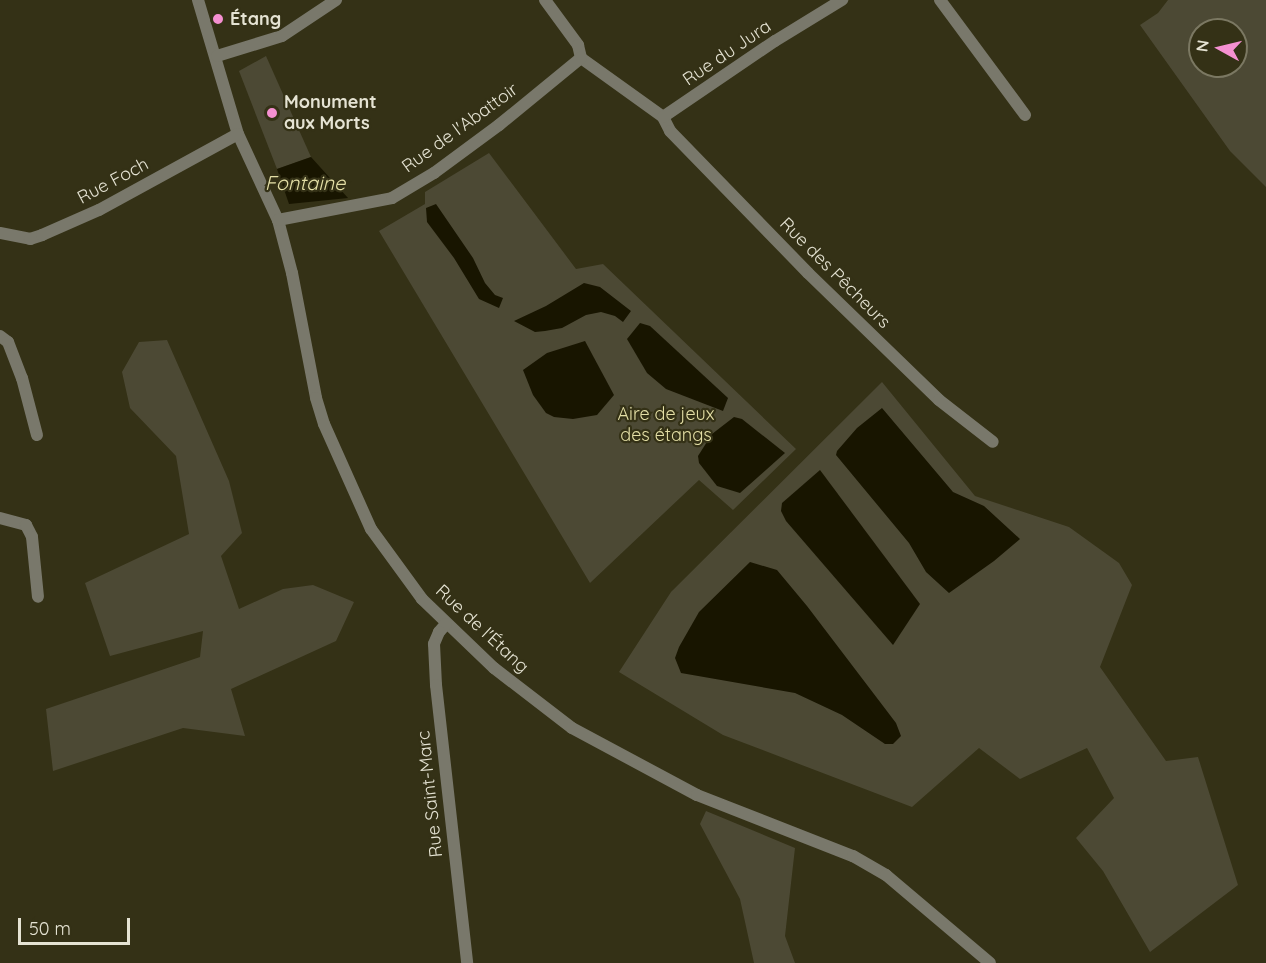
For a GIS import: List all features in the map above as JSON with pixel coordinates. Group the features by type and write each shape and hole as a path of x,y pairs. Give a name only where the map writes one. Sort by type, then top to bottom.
{"street":[{"name":"Rue de l'Étang","path":"198,0 217,56 238,134 278,220 292,273 316,398 343,471 371,529 422,599 494,668 572,728 697,795 861,861 886,875 980,959 990,963"},
{"path":"217,56 282,36 336,0"},
{"path":"545,0 578,45 581,58"},
{"name":"Rue du Jura","path":"663,117 775,41 842,0"},
{"path":"940,0 1025,115"},
{"name":"Rue des Pêcheurs","path":"581,58 663,117 670,131 808,273 939,400 993,442"},
{"name":"Rue de l'Abattoir","path":"278,220 392,198 434,173 500,125 581,58"},
{"name":"Rue Foch","path":"0,233 30,239 42,235 99,210 238,134"},
{"path":"0,336 8,342 22,378 37,435"},
{"path":"0,518 26,525 32,537 38,597"},
{"name":"Rue Saint-Marc","path":"446,624 438,632 434,644 436,685 467,963"}],"green space":[{"path":"1168,0 1266,0 1266,187 1230,151 1140,25 1158,13"},
{"path":"266,56 311,157 277,169 239,71"},
{"name":"Aire de jeux des étangs","path":"489,153 576,269 603,264 796,449 733,510 699,480 590,583 379,231 425,204 425,192"},
{"path":"167,340 229,481 242,533 221,556 239,609 283,589 313,585 354,602 336,641 231,689 245,736 183,728 53,771 46,709 200,657 203,631 110,656 85,583 189,534 176,456 130,408 122,372 139,342"},
{"path":"882,382 975,496 1069,527 1119,563 1132,585 1100,667 1166,761 1198,757 1238,885 1150,952 1103,871 1076,838 1114,798 1087,748 1020,779 979,748 912,807 723,735 619,672 671,592"},
{"path":"706,811 795,848 785,936 795,963 754,963 740,899 700,824"}],"water":[{"name":"Fontaine","path":"311,157 348,198 289,204 277,169"},
{"path":"436,204 473,258 485,283 495,295 503,298 499,308 479,299 454,258 427,222 426,208"},
{"path":"584,283 600,287 631,311 623,322 615,316 601,312 586,315 562,328 535,332 514,321 546,306"},
{"path":"640,323 650,326 728,398 723,411 666,389 647,373 627,339"},
{"path":"585,341 614,395 597,415 573,419 554,417 546,413 533,395 523,370 547,353"},
{"path":"882,408 953,492 984,506 1020,539 949,593 926,572 909,543 836,455 857,428"},
{"path":"734,417 742,419 785,453 740,493 717,486 699,463 698,456 712,434"},
{"path":"820,470 920,604 893,645 786,521 781,511 782,503"},
{"path":"750,562 777,570 807,606 896,723 901,736 893,744 885,744 842,715 795,693 681,673 675,658 699,612"}],"place":[{"name":"Étang","path":"218,19"},
{"name":"Monument aux Morts","path":"272,113"}]}
